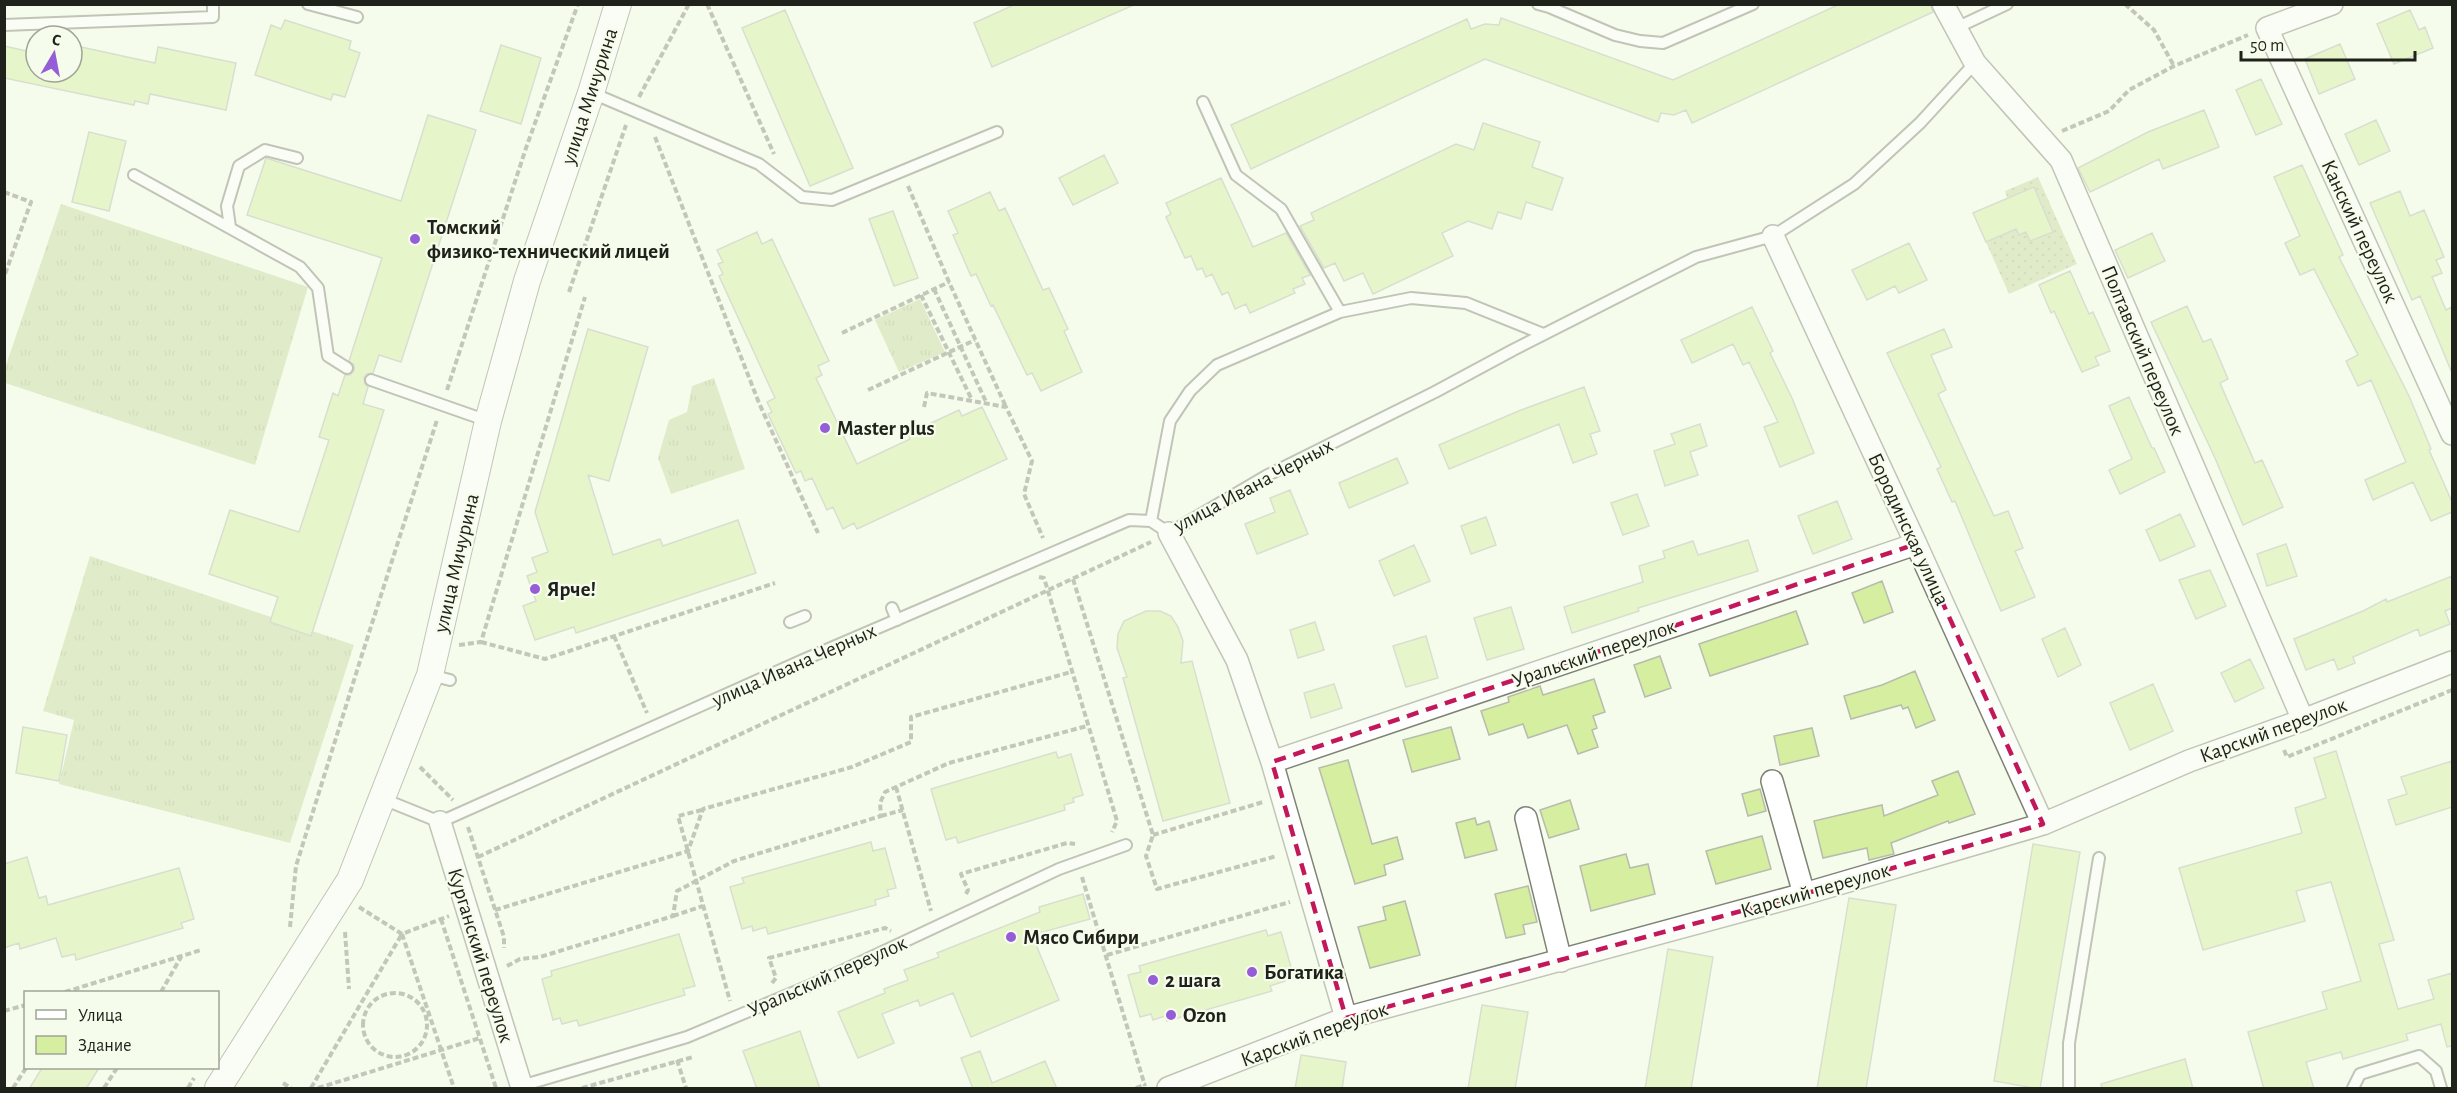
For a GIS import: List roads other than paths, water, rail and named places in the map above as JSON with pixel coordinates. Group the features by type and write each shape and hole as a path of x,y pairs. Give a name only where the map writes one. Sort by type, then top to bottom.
{"street":[{"name":"улица Мичурина","path":"218,1089 350,880 382,799 442,678 489,421 527,281 591,93 618,4"},
{"name":"Полтавский переулок","path":"1943,4 1975,63 2061,160 2303,720"},
{"name":"Канский переулок","path":"2332,4 2267,28 2452,434"},
{"name":"Бородинская улица","path":"1773,236 1917,544 2043,824"},
{"path":"1160,527 1238,660 1272,762 1346,1018"},
{"name":"Уральский переулок","path":"1272,762 1917,544"},
{"name":"Карский переулок","path":"1168,1089 1346,1018 1804,894 2043,824 2189,761 2452,662"},
{"path":"1772,781 1804,894"},
{"path":"1526,818 1561,961"},
{"name":"Курганский переулок","path":"442,827 521,1084"}],"lane":[{"path":"4,25 213,17 213,4"},
{"path":"308,4 357,17"},
{"path":"1538,4 1615,35 1640,41 1663,43 1753,4"},
{"path":"1956,28 2007,4"},
{"name":"улица Ивана Черных","path":"442,827 464,812 1049,553 1129,520 1160,527 1435,392 1543,334 1696,257 1773,236 1854,184 1920,123 1975,63"},
{"path":"591,93 759,164 802,196 832,200 997,132"},
{"path":"1203,102 1236,175 1281,209 1340,312"},
{"path":"230,227 227,206 239,166 265,150 297,159"},
{"path":"134,175 300,267 318,288 328,356 347,368"},
{"path":"1160,527 1170,422 1190,391 1217,365 1340,312 1411,298 1466,303 1543,334"},
{"path":"371,380 489,421"},
{"path":"892,608 897,620"},
{"path":"790,622 805,616"},
{"path":"382,799 442,827"},
{"name":"Уральский переулок","path":"521,1084 687,1037 816,983 1059,869 1126,845"},
{"path":"2069,1089 2069,1043 2099,858"},
{"path":"2353,1089 2360,1074 2419,1056 2436,1071 2441,1089"}],"place":[{"name":"Томский физико-технический лицей","path":"415,239"},
{"name":"Master plus","path":"825,428"},
{"name":"Ярче!","path":"535,589"},
{"name":"Мясо Сибири","path":"1011,937"},
{"name":"Богатика","path":"1252,972"},
{"name":"2 шага","path":"1153,980"},
{"name":"Ozon","path":"1171,1015"}]}
